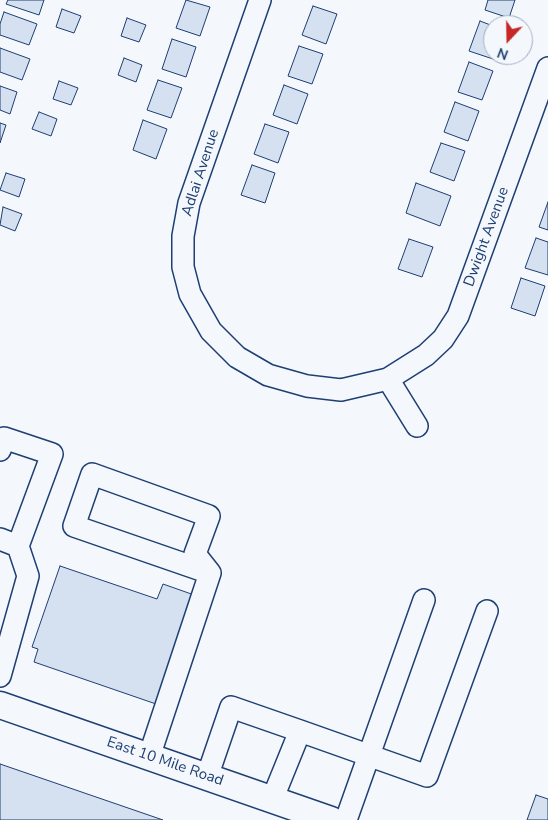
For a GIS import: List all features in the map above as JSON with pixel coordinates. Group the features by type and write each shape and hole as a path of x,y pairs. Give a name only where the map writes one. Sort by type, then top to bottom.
{"main road":[{"name":"East 10 Mile Road","path":"0,705 331,820"}],"street":[{"name":"Adlai Avenue","path":"260,0 189,203 182,249 186,284 211,331 237,357 268,375 306,386 341,390 388,379"},
{"name":"Dwight Avenue","path":"388,379 426,355 443,339 458,316 548,68"},
{"path":"388,379 417,426"},
{"path":"0,450 4,438 52,454 9,542 28,576 0,676"},
{"path":"92,474 209,516 195,554 210,573 74,526 92,474"},
{"path":"149,757 210,573"},
{"path":"346,820 424,600"},
{"path":"207,777 231,707 427,776 488,611"},
{"path":"272,800 300,731"}],"building":[{"path":"8,0 44,0 39,15 6,4"},
{"path":"186,0 210,7 200,36 176,28"},
{"path":"488,0 515,0 510,15 500,15 485,10"},
{"path":"313,6 337,14 326,44 302,35"},
{"path":"62,9 81,16 74,33 56,27"},
{"path":"4,12 37,24 29,45 0,35 0,24"},
{"path":"127,18 146,25 139,42 121,36"},
{"path":"480,21 483,22 483,56 469,51"},
{"path":"172,39 196,47 186,77 162,69"},
{"path":"299,46 323,54 312,84 288,76"},
{"path":"0,48 30,59 22,80 0,72"},
{"path":"124,58 142,65 136,82 118,75"},
{"path":"469,62 493,71 482,100 458,92"},
{"path":"158,80 182,88 171,118 147,110"},
{"path":"59,81 78,88 71,105 53,99"},
{"path":"284,85 308,94 297,124 273,115"},
{"path":"0,86 17,92 10,114 0,110"},
{"path":"455,102 479,111 468,141 444,132"},
{"path":"39,112 57,119 51,136 32,129"},
{"path":"143,120 167,129 156,159 133,150"},
{"path":"0,123 6,125 0,143"},
{"path":"265,124 289,132 278,163 254,154"},
{"path":"441,143 465,151 454,181 430,172"},
{"path":"252,165 275,173 265,203 241,195"},
{"path":"6,173 25,179 19,197 0,190"},
{"path":"416,183 451,196 440,226 406,213"},
{"path":"548,202 548,230 539,227"},
{"path":"3,207 22,214 15,231 0,225"},
{"path":"536,238 548,242 548,275 525,268"},
{"path":"409,239 433,247 422,277 398,269"},
{"path":"521,278 545,286 535,316 511,308"},
{"path":"60,566 157,599 163,584 197,596 159,705 34,662 38,649 32,647"},
{"path":"0,764 163,820 0,820"},
{"path":"536,795 548,799 548,820 527,820"}]}
